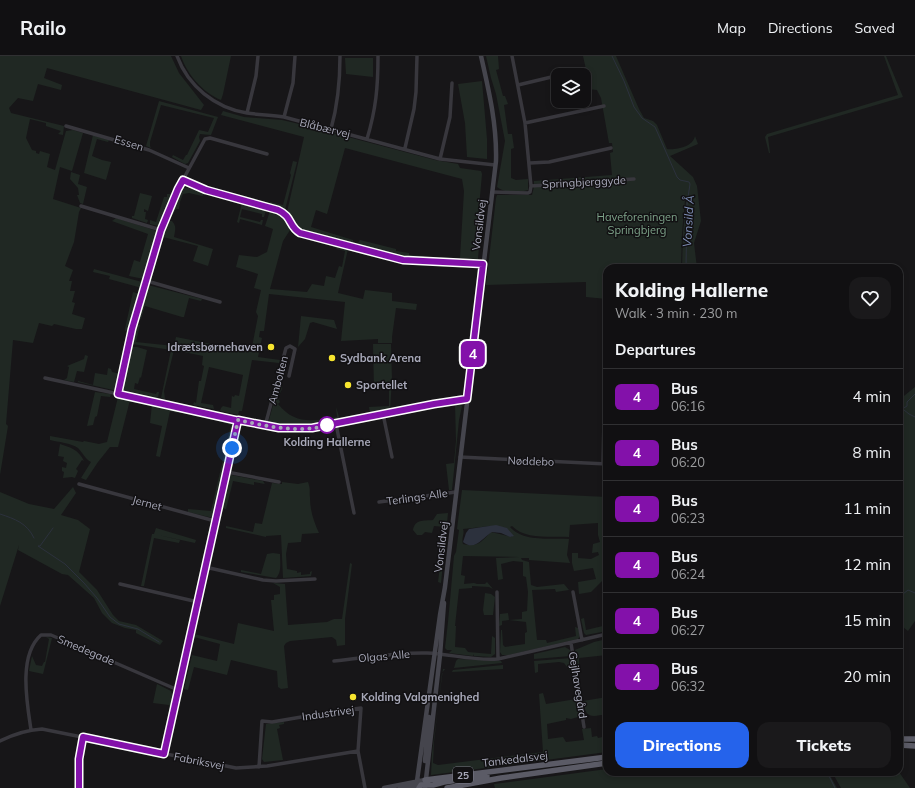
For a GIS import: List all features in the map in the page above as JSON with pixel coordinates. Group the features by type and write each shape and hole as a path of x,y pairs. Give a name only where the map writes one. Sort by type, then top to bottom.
{"highway":[{"path":"903,739 915,739"},
{"path":"903,745 915,746"},
{"name":"Tankedalsvej","path":"422,785 500,770 603,757"},
{"name":"Tankedalsvej","path":"447,788 501,778 603,764"}],"main road":[{"name":"Vonsildvej","path":"422,785 435,700 445,587 495,165 496,142 494,116 481,56"},
{"name":"Vonsildvej","path":"422,785 429,724 428,707 434,654 445,587"},
{"path":"440,615 438,648 440,655"},
{"path":"434,654 437,659 433,696 435,700"},
{"path":"384,788 422,785"},
{"path":"400,788 422,785"}],"street":[{"name":"Blåbærvej","path":"177,56 186,75 204,94 222,105 247,113 274,115 404,148 440,159 495,165"},
{"path":"247,113 256,76 258,56"},
{"path":"284,118 292,83 295,56"},
{"path":"331,130 338,101 340,56"},
{"path":"367,139 374,116 377,98 378,56"},
{"path":"404,148 414,109 417,56"},
{"path":"512,56 525,123 531,186"},
{"path":"518,84 551,77"},
{"path":"440,159 450,117 452,83"},
{"path":"525,123 604,106"},
{"name":"Essen","path":"66,126 149,150 189,168"},
{"path":"118,394 132,329 161,230 178,189 205,139 210,138 268,154"},
{"path":"530,163 549,162 611,148"},
{"name":"Springbjerggyde","path":"492,192 528,194 531,186 634,179"},
{"path":"183,180 206,190 278,210 288,216 293,228 300,233 403,260 483,264"},
{"path":"81,206 161,230"},
{"path":"147,281 220,302"},
{"name":"Ambolten","path":"265,426 286,348 290,346 296,349 289,376"},
{"path":"45,378 265,426 301,428 336,424 467,399"},
{"path":"383,414 392,457"},
{"path":"164,754 238,420"},
{"path":"336,424 354,513"},
{"name":"Nøddebo","path":"460,457 603,464"},
{"path":"227,472 279,482"},
{"name":"Jernet","path":"80,484 215,521"},
{"name":"Terlings Alle","path":"379,502 456,492"},
{"path":"206,567 263,580 288,581 315,579"},
{"path":"120,584 198,602"},
{"path":"497,592 498,659"},
{"name":"Gejlhavegård","path":"573,592 582,640"},
{"name":"Smedegade","path":"30,730 25,679 32,644 41,635 51,635 178,690"},
{"name":"Gejlhavegård","path":"434,654 482,660 498,659 603,635"},
{"name":"Gejlhavegård","path":"571,643 584,727"},
{"name":"Olgas Alle","path":"334,661 394,654 434,654"},
{"name":"Industrivej","path":"259,767 262,721 272,722 361,708 358,751 365,788"},
{"name":"Fabriksvej","path":"0,741 18,733 30,730 54,730 236,768 259,767 358,751"},
{"path":"79,788 79,759 83,737"}],"green space":[{"path":"0,56 171,56 179,73 204,105 201,110 47,68 44,78 62,85 61,90 38,84 33,101 18,98 9,108 11,113 64,126 63,135 58,134 61,131 46,126 46,123 30,119 26,138 32,150 36,151 36,153 39,154 40,151 50,154 47,167 55,170 66,131 73,130 83,133 72,171 60,167 53,199 81,208 74,242 65,266 73,270 69,281 72,281 70,291 75,291 72,302 75,303 72,314 85,318 82,329 39,323 33,343 13,340 6,424 8,426 0,475"},
{"path":"181,56 231,56 221,100 214,97 196,82 191,76"},
{"path":"486,56 498,56 499,69 496,70 503,96 505,96 508,104 504,105 508,134 512,134 514,148 511,149 511,178 516,180 528,179 528,190 512,192 497,187 505,141 496,94"},
{"name":"Haveforeningen Springbjerg","path":"583,56 616,56 639,109 644,118 653,121 657,125 667,149 684,147 694,140 695,136 698,144 670,156 693,177 697,186 701,221 694,243 697,264 682,264 685,200 681,264 603,264 603,299 586,297 586,282 486,285 497,195 532,195 534,187 583,184 583,182 534,184 534,181 612,175 610,153 613,152 612,143 609,143 601,98 597,90 591,89 591,68 586,68"},
{"path":"884,56 886,56 903,97 768,137 769,153 765,137 767,134 898,95"},
{"path":"345,58 373,58 373,77 346,74"},
{"path":"482,81 487,139 487,159 467,157 465,123 458,84"},
{"path":"159,101 218,117 211,135 200,134 200,141 188,163 185,164 172,157 173,155 183,160 199,130 208,132 214,118 161,105 150,142 151,148 146,146"},
{"path":"223,111 244,117 282,120 295,123 435,160 458,164 460,168 481,171 478,218 481,221 478,259 460,258 464,191 462,179 345,148 327,214 316,210 311,227 353,240 353,243 349,244 301,231 287,212 304,137 221,115"},
{"path":"93,135 109,140 108,142 97,139 92,156 111,162 106,180 84,173"},
{"path":"293,161 297,162 285,210 269,206 270,202 283,205"},
{"path":"71,172 80,175 78,184 87,187 83,204 80,203 77,195 79,195 78,188 70,179"},
{"path":"183,188 189,188 203,193 204,195 202,196 189,193 183,194 179,209 176,209 172,216 171,214 174,205"},
{"path":"140,193 152,196 148,211 144,209 144,212 146,212 145,219 148,220 147,223 132,218 132,216 134,216"},
{"path":"167,194 173,195 162,224 158,226 150,224 150,220 156,222 164,197 167,197"},
{"path":"242,203 266,210 264,217 262,217 262,214 242,209 240,217 260,222 263,220 262,225 240,219 239,223 237,222"},
{"path":"270,211 281,215 284,219 285,217 290,230 283,241 270,289 307,292 312,284 324,286 326,276 335,278 339,266 342,267 345,251 337,249 332,245 348,249 338,293 363,299 365,290 392,293 392,301 417,304 416,310 396,308 392,343 378,343 378,339 341,341 345,302 269,294 264,331 260,331 259,337 262,338 258,357 280,360 279,363 252,360 242,411 239,411 238,415 220,411 223,406 231,408 232,394 234,397 235,395 239,396 243,375 209,367 201,403 213,405 214,409 193,405 194,402 196,403 199,381 201,381 204,366 202,365 203,356 174,350 164,391 165,399 161,398 171,350 132,344 138,324 140,325 136,342 174,346 176,337 251,352 258,316 256,312 261,290 254,288 258,274 236,267 239,255 257,257 267,252 273,229 265,226"},
{"path":"116,218 157,231 158,235 144,279 129,276 134,260 140,262 148,234 112,221"},
{"path":"169,221 172,221 175,225 174,237 213,249 208,266 193,261 198,246 163,237"},
{"path":"360,240 396,249 396,251 409,253 409,255 424,256 423,258 383,252 360,245 358,243"},
{"path":"94,269 142,282 144,284 142,288 109,279 110,276 93,272"},
{"path":"149,286 202,299 201,301 189,298 184,317 145,306 141,319 138,319"},
{"path":"133,292 139,294 129,332 125,331 125,329"},
{"path":"301,316 334,320 337,329 313,322 310,323 305,339 298,347"},
{"path":"373,344 391,344 392,380 390,410 370,414 369,407 389,406 389,389 374,389"},
{"path":"131,347 147,350 141,378 140,377 138,384 135,383 134,389 156,394 159,392 158,398 123,390"},
{"path":"85,355 88,356 84,372 77,371 74,382 64,380 67,378 69,367 67,366 84,359"},
{"path":"108,368 111,369 112,372 120,374 116,390 78,382 93,385 95,373 107,375"},
{"path":"281,376 282,389 278,398 280,402 278,404 284,411 305,420 320,420 337,417 336,407 340,420 306,425 271,424 269,420"},
{"path":"915,387 915,621 908,631 903,627 903,397"},
{"path":"95,392 111,394 110,397 101,396 97,416 95,417 93,425 87,426"},
{"path":"118,397 130,400 118,447 110,447 86,480 81,478 91,462 75,446 50,440 50,436 99,444 107,442"},
{"path":"456,403 462,406 459,420 452,490 449,490 446,464 454,463 456,441"},
{"path":"152,404 178,410 178,413 170,411 160,457 156,456 162,426 150,423"},
{"path":"223,420 234,424 213,517 188,512 188,509 211,511 231,425 222,422"},
{"path":"60,444 71,448 80,454 84,461 82,460 76,469 78,471 75,478 63,478 64,472 62,471 62,467 66,468 67,463 63,461 64,457 58,456"},
{"path":"231,475 263,481 265,484 254,482 254,485 233,481 226,509 221,508 227,478"},
{"path":"282,482 298,484 308,482 310,489 310,503 314,521 319,533 302,534 301,542 288,543 286,554 287,569 297,571 297,573 301,572 301,575 310,574 312,571 311,576 283,578 281,535 266,537 226,528 226,526 253,532 255,523 262,524 272,483 282,484"},
{"path":"73,487 76,493 61,515 78,520 90,529 79,572 97,590 113,615 119,621 136,625 163,641 160,645 136,633 136,630 112,623 102,613 94,598 68,575 62,574 18,550 19,545 0,606 0,492 29,504 54,509"},
{"path":"462,490 603,497 603,581 591,592 579,594 578,582 596,579 593,568 574,571 572,553 578,553 578,558 591,559 599,555 598,552 592,553 593,544 600,542 598,535 598,523 570,525 569,537 546,537 531,535 517,530 512,526 510,527 515,532 529,537 569,539 567,555 570,563 521,558 522,560 529,562 531,585 537,587 564,584 569,590 556,592 555,589 532,590 537,640 546,640 547,643 576,636 575,627 578,628 580,636 578,639 509,655 502,655 500,652 501,630 503,645 505,647 525,644 525,633 527,632 526,622 509,620 522,619 522,612 527,611 528,592 526,577 523,576 523,562 513,561 501,564 503,579 498,580 496,558 520,557 463,556 461,575 465,576 464,584 485,584 487,582 493,589 489,587 472,586 472,588 459,589 455,626 455,647 465,648 468,652 491,654 492,636 495,638 495,654 491,657 474,656 473,654 473,656 449,653 452,650 447,650 445,648 454,556 456,552 459,530 457,529","holes":["491,526 506,528 512,537 491,532 485,539 473,545 463,544 462,540 464,533 463,529"]},
{"path":"448,513 441,583 438,582 445,527 434,526 432,533 425,532 422,535 417,535 413,530 414,526 418,522 433,520 437,514"},
{"path":"156,528 196,540 195,543 158,535 180,540 179,543 154,538 144,586 141,586 152,534 154,534"},
{"path":"267,554 280,554 280,570 276,578 241,572 241,570 261,574"},
{"path":"350,563 352,564 345,619 345,645 337,646 336,640 332,637 290,641 286,643 284,646 288,688 281,689 278,687 277,671 231,660 227,675 194,667 188,690 184,689 192,655 217,661 220,644 194,637 194,634 234,644 238,623 274,631 271,600 274,600 274,595 280,594 280,587 273,583 285,584 288,625 327,622 334,619 342,619"},
{"path":"485,593 491,594 495,597 493,615 484,615 483,610"},
{"path":"508,613 509,620 502,621 502,625 499,626 500,614"},
{"path":"584,618 586,630 603,626 603,632 586,635 584,633 581,619"},
{"path":"46,637 52,638 43,674 29,671 32,656 36,665 42,666 45,662 49,639"},
{"path":"603,640 603,655 579,658 579,664 576,664 575,650"},
{"path":"565,647 570,650 571,656 534,659 534,654"},
{"path":"571,658 573,670 571,672 564,663 559,662 538,664 538,672 535,673 534,661"},
{"path":"458,659 501,661 502,663 454,668"},
{"path":"503,665 503,669 452,672 453,670"},
{"path":"443,672 438,705 442,673"},
{"path":"157,684 171,691 174,700 172,707 169,707 169,705 153,703"},
{"path":"543,693 546,704 576,699 576,701 578,701 580,712 578,717 571,719 566,718 566,720 547,724 548,739 563,737 566,742 584,740 582,729 591,728 592,737 603,737 603,753 431,775 438,705 433,763 438,765 543,752 539,694"},
{"path":"603,698 603,715 593,716 588,714 584,707 583,701"},
{"path":"284,722 284,724 279,725 280,728 277,729 283,760 264,762 262,759 266,724"},
{"path":"603,770 603,776 830,776 837,788 495,788 494,784"},
{"path":"834,776 902,776 910,788 841,788"}],"water":[{"path":"496,525 507,528 514,536 510,537 501,533 492,532 475,545 467,545 463,542 469,529"}],"waterway":[{"name":"Vonsild Å","path":"612,56 634,107 642,118 655,127 677,177 680,180 689,182 690,184 687,204 686,264"},
{"path":"903,408 907,406 907,402 915,394"},
{"path":"904,410 915,417"},
{"path":"0,514 16,520 24,525 34,538"},
{"path":"53,528 40,546 38,546 65,564 97,598 110,617 119,624 138,629 159,642"},
{"path":"903,594 908,590 915,593"},
{"path":"829,776 835,788"}],"bus line":[{"name":"4","path":"79,788 79,759 83,737 164,754 238,420 279,428 312,428 467,399 483,264 410,262 300,233 293,228 288,216 285,213 206,190 183,180 161,230 132,329 118,394 235,420"}],"place":[{"name":"Idrætsbørnehaven","path":"271,347"},
{"name":"Sydbank Arena","path":"332,358"},
{"name":"Sportellet","path":"348,385"},
{"name":"Kolding Hallerne","path":"327,425"},
{"name":"Kolding Valgmenighed","path":"353,697"}],"route":[{"path":"232,448 238,420 279,428 312,428 327,425"}]}
